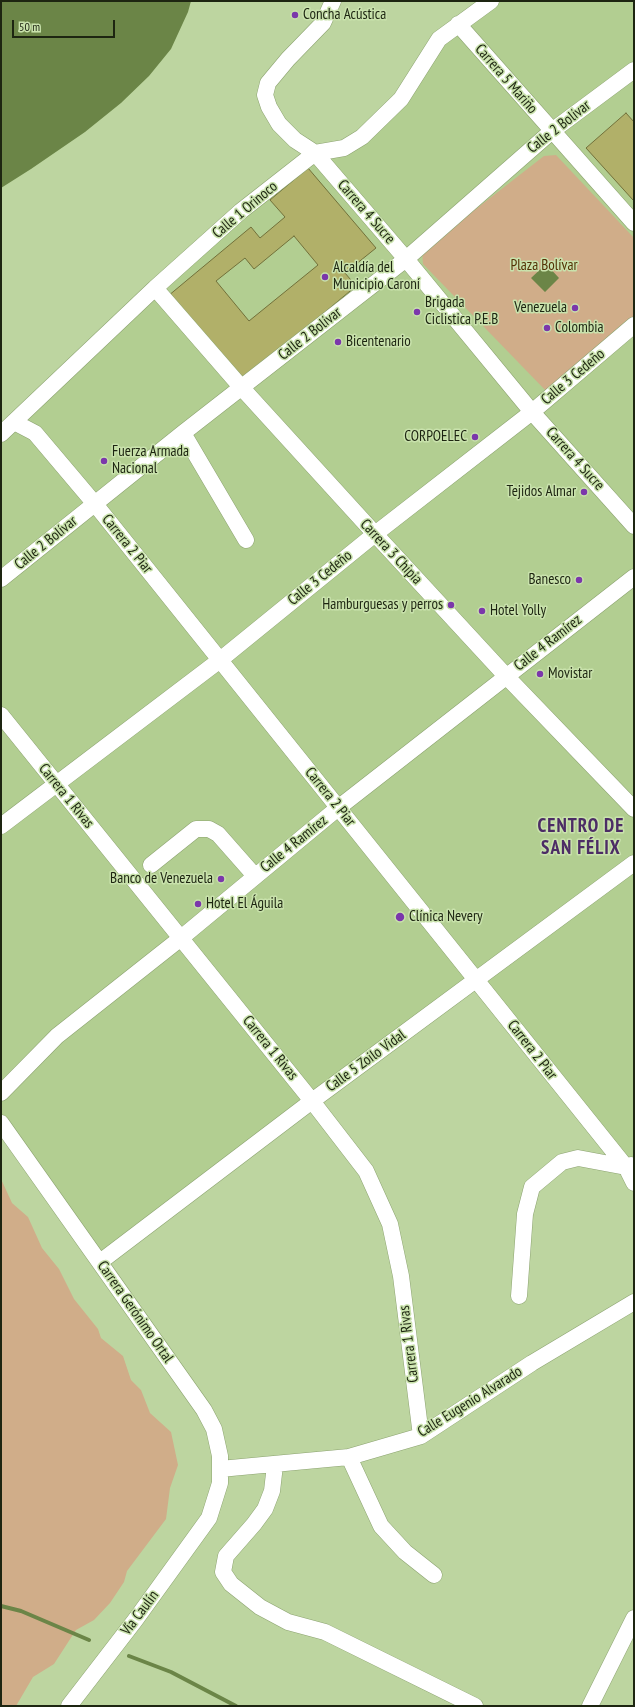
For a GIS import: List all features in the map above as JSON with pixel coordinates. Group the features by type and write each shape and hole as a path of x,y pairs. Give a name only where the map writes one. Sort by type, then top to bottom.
{"street":[{"name":"Carrera 4 Sucre","path":"332,1 324,23 288,59 268,83 265,95 269,107 279,124 295,140 315,153 406,259 532,412 634,526"},
{"name":"Calle 1 Orinoco","path":"1,434 156,288 241,211 315,153 344,148 362,137 401,100 439,39 491,1"},
{"name":"Carrera 5 Mariño","path":"458,24 634,223"},
{"name":"Calle 2 Bolívar","path":"1,579 241,387 406,259 552,131 634,70"},
{"name":"Carrera 3 Chipia","path":"156,288 241,387 375,534 506,676 634,809"},
{"name":"Calle 3 Cedeño","path":"1,826 220,660 375,534 532,412 634,325"},
{"name":"Carrera 2 Piar","path":"14,422 35,433 95,504 477,980 630,1166 634,1183"},
{"path":"183,433 246,540"},
{"name":"Calle 4 Ramírez","path":"1,1093 57,1036 181,938 338,808 634,577"},
{"name":"Carrera 1 Rivas","path":"1,714 312,1101 366,1171 390,1224 401,1276 421,1436"},
{"path":"151,865 196,829 208,829 218,834 255,876"},
{"name":"Calle 5 Zoilo Vidal","path":"100,1262 312,1101 634,863"},
{"name":"Carrera Gerónimo Ortal","path":"1,1123 204,1410 214,1429 218,1442 220,1469 220,1484 209,1518"},
{"path":"519,1296 525,1214 532,1187 562,1162 578,1158 630,1166"},
{"name":"Calle Eugenio Alvarado","path":"220,1469 349,1457 421,1436 532,1364 634,1302"},
{"path":"349,1457 381,1526 405,1552 434,1575"},
{"path":"275,1465 272,1492 265,1509 226,1556 223,1572 231,1584 260,1607 288,1622 325,1632 475,1706"},
{"name":"Vía Caulín","path":"69,1706 140,1613 209,1518"},
{"path":"590,1706 634,1618"}],"shaded area":[{"path":"1,1 191,1 188,12 171,49 149,76 121,103 85,132 1,188"},
{"path":"491,1 634,1 634,1164 477,980 100,1263 1,1123 1,434 315,153 344,148 379,120 439,39"},
{"path":"546,264 559,278 545,292 531,278"}],"green space":[{"name":"Plaza Bolívar","path":"556,155 634,238 634,330 549,394 423,264 422,251 544,156"},
{"path":"1,1179 12,1203 28,1217 42,1248 59,1269 74,1299 98,1329 101,1338 123,1356 131,1380 141,1390 150,1413 171,1432 178,1465 170,1488 166,1519 127,1571 124,1582 110,1603 94,1620 76,1630 54,1664 33,1677 16,1706 1,1706"}],"building":[{"path":"626,113 634,122 633,200 586,148"},
{"name":"Alcaldía del Municipio Caroní","path":"308,168 376,248 345,273 356,286 242,382 168,296 251,227 260,238 285,217 270,200","holes":["294,236 318,265 249,321 216,281 245,258 254,269"]}],"waterway":[{"path":"1,1606 21,1611 89,1640"},
{"path":"129,1656 171,1672 236,1706"}],"place":[{"name":"Concha Acústica","path":"295,15"},
{"name":"Alcaldía del Municipio Caroní","path":"325,277"},
{"name":"Venezuela","path":"575,308"},
{"name":"Brigada Ciclistica P.E.B","path":"417,312"},
{"name":"Colombia","path":"547,328"},
{"name":"Bicentenario","path":"338,342"},
{"name":"CORPOELEC","path":"475,437"},
{"name":"Fuerza Armada Nacional","path":"104,461"},
{"name":"Tejidos Almar","path":"584,492"},
{"name":"Banesco","path":"579,580"},
{"name":"Hamburguesas y perros","path":"451,605"},
{"name":"Hotel Yolly","path":"482,611"},
{"name":"Movistar","path":"540,674"},
{"name":"Banco de Venezuela","path":"221,879"},
{"name":"Hotel El Águila","path":"198,904"},
{"name":"Clínica Nevery","path":"400,917"}],"district":[{"name":"CENTRO DE SAN FÉLIX","path":"581,838"}]}
